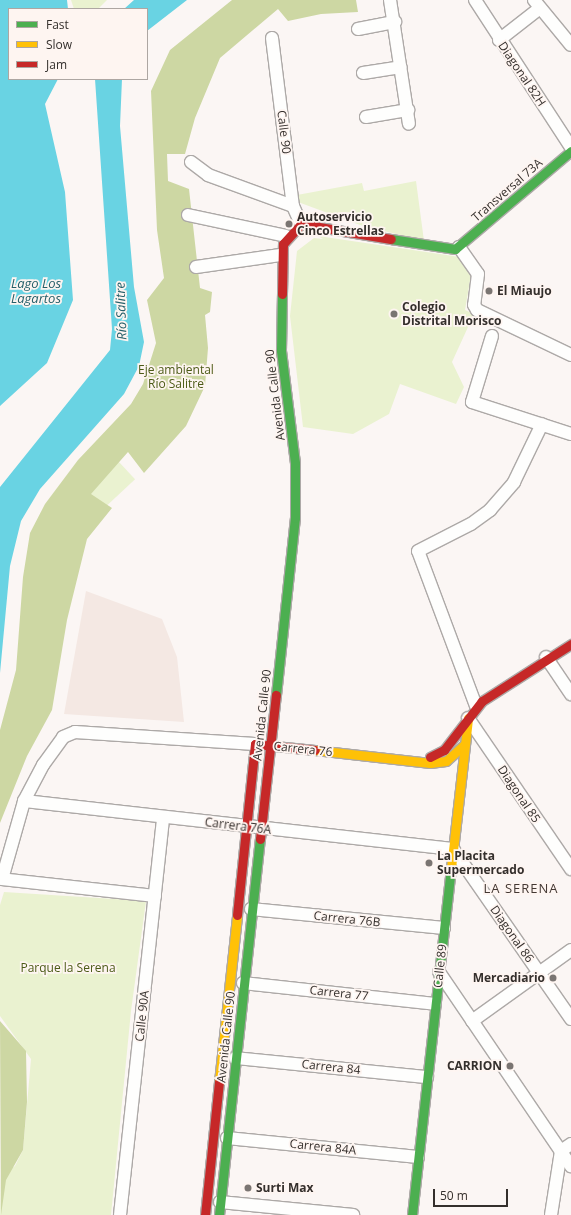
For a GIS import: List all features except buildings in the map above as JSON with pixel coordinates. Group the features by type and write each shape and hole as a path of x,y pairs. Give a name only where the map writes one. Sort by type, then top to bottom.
{"main road":[{"name":"Transversal 73A","path":"459,247 571,151"},
{"path":"286,236 300,224 451,250 459,247"},
{"name":"Avenida Calle 90","path":"219,1215 297,484 281,350 280,255 286,236"},
{"path":"546,657 571,634"},
{"path":"404,759 438,755 476,706 546,657 571,644"},
{"name":"Calle 89","path":"412,1215 468,718"},
{"name":"Avenida Calle 90","path":"205,1215 255,744"},
{"name":"Carrera 76","path":"255,744 430,763 446,761 465,744"},
{"path":"430,763 462,767"}],"street":[{"name":"Diagonal 82H","path":"475,0 498,40 571,147"},
{"path":"393,1 410,124"},
{"path":"498,40 537,4 571,45"},
{"path":"358,29 395,22"},
{"name":"Calle 90","path":"272,38 293,206 300,224"},
{"path":"363,73 401,67"},
{"path":"366,117 408,110"},
{"path":"191,162 208,175 293,206"},
{"path":"188,215 286,236"},
{"path":"459,247 478,274 474,305 477,310 571,355"},
{"path":"196,267 280,255"},
{"path":"492,336 472,402 571,434"},
{"path":"476,706 418,551 471,524 490,510 514,482 542,424"},
{"path":"546,657 571,694"},
{"name":"Diagonal 85","path":"468,718 571,869"},
{"name":"Carrera 76","path":"24,801 63,737 75,732 255,744"},
{"path":"24,801 2,879 155,896"},
{"name":"Carrera 76A","path":"24,801 453,850"},
{"name":"Calle 90A","path":"120,1215 163,817"},
{"name":"Diagonal 86","path":"453,850 571,1019"},
{"name":"Carrera 76B","path":"251,909 444,928"},
{"path":"472,1021 571,950"},
{"path":"439,972 571,1166"},
{"name":"Carrera 77","path":"243,983 435,1004"},
{"name":"Carrera 84","path":"235,1058 427,1077"},
{"name":"Carrera 84A","path":"227,1138 418,1157"},
{"path":"550,1215 561,1151 571,1144"},
{"path":"220,1202 352,1215"}],"shaded area":[{"path":"86,591 162,619 177,657 184,722 64,714"}],"green space":[{"path":"71,0 107,0 99,8 74,8"},
{"name":"Eje ambiental Río Salitre","path":"232,0 356,0 358,12 321,14 288,21 278,9 220,58 195,118 185,154 167,154 168,181 189,189 200,288 212,292 210,312 205,315 208,348 205,386 186,426 144,473 128,452 91,494 112,508 87,539 67,620 52,710 27,756 0,823 0,730 16,670 23,577 30,533 45,504 78,460 131,404 143,384 156,343 147,300 164,278 157,230 151,91 170,50"},
{"path":"416,181 424,241 360,225 298,202 297,195 362,183 364,191"},
{"path":"318,236 460,257 471,275 465,310 474,314 452,362 464,387 456,404 400,384 389,414 353,434 303,427 290,316 297,251 314,238 323,239"},
{"path":"118,461 135,479 101,511 84,492"},
{"name":"Parque la Serena","path":"4,892 146,901 131,1011 111,1215 0,1215 1,1176 15,1166 23,1150 31,1059 0,1016 0,905"},
{"path":"0,1021 26,1051 27,1102 23,1150 6,1180 1,1215"}],"water":[{"name":"Lago Los Lagartos","path":"0,0 67,0 68,8 8,8 8,80 57,80 45,104 65,192 73,300 47,363 0,406"},
{"path":"134,0 187,0 148,30 148,8 125,8"},
{"name":"Río Salitre","path":"95,80 122,80 120,126 134,287 144,342 139,366 124,394 40,489 21,521 10,566 0,673 0,487 110,350 112,329"}],"traffic: fast":[{"path":"391,239 455,249 571,151"},
{"path":"276,695 295,518 295,463 281,350 282,294"},
{"path":"219,1215 260,839"},
{"path":"412,1215 451,868"}],"traffic: slow":[{"path":"451,868 468,718"},
{"path":"315,750 430,763 446,761 465,744"},
{"path":"219,1082 237,915"}],"traffic: jam":[{"path":"282,294 283,244 301,224 391,239"},
{"path":"430,757 444,750 482,701 571,644"},
{"path":"260,839 276,695"},
{"path":"237,915 255,744 315,750"},
{"path":"205,1215 219,1082"}],"place":[{"name":"Autoservicio Cinco Estrellas","path":"289,224"},
{"name":"El Miaujo","path":"489,291"},
{"name":"Colegio Distrital Morisco","path":"394,314"},
{"name":"La Placita Supermercado","path":"429,863"},
{"name":"Mercadiario","path":"553,978"},
{"name":"CARRION","path":"510,1066"},
{"name":"Surti Max","path":"248,1188"}],"district":[{"name":"LA SERENA","path":"521,888"}]}
